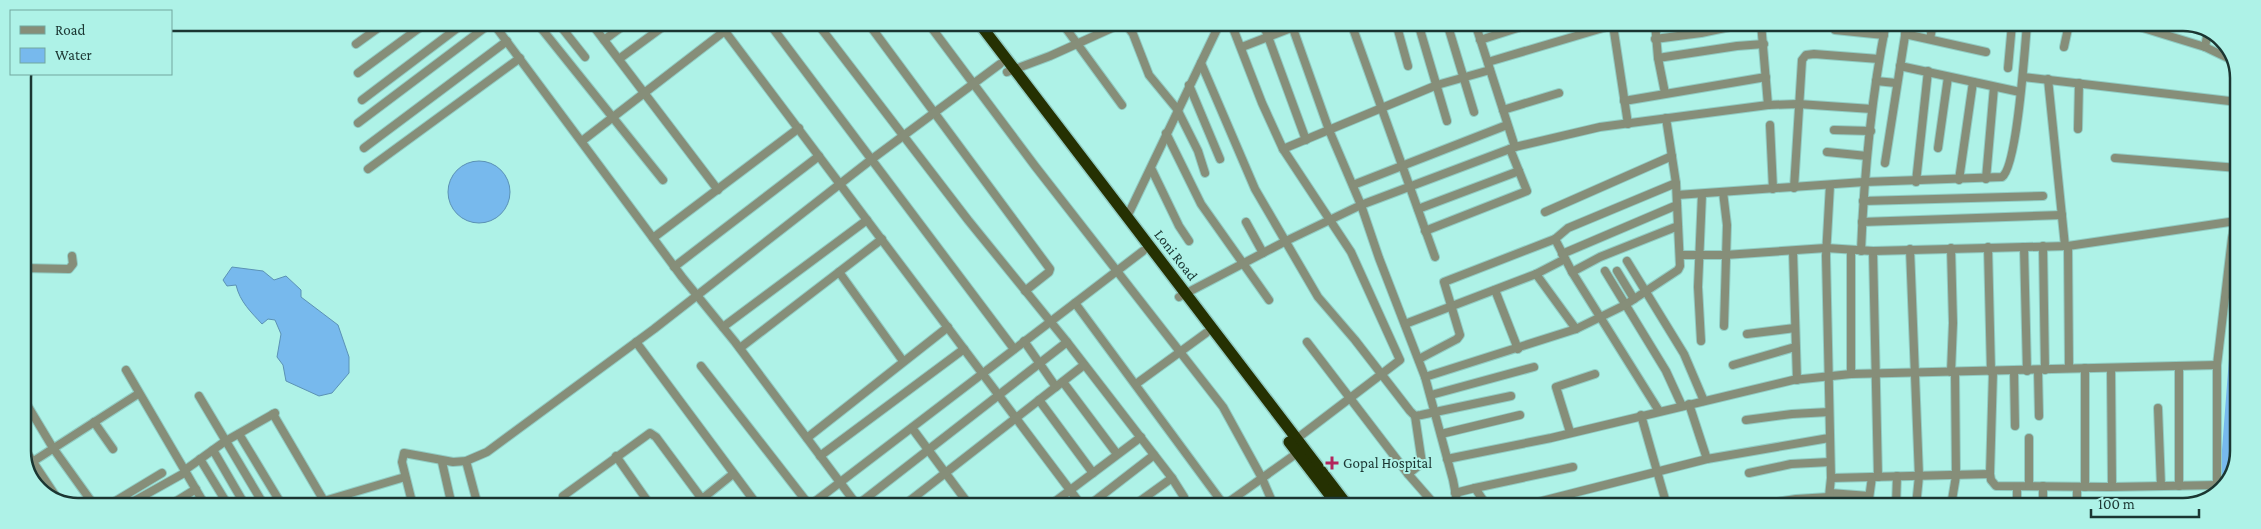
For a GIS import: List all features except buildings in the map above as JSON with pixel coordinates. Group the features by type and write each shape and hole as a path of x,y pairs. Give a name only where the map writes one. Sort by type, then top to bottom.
{"highway":[{"name":"Loni Road","path":"977,31 1127,217 1182,295 1297,446 1333,498"},
{"name":"Loni Road","path":"984,31 1007,68 1144,251 1182,295 1206,333 1341,498"}],"street":[{"path":"356,44 374,31"},
{"path":"358,73 415,31"},
{"path":"362,100 453,31"},
{"path":"358,123 481,31"},
{"path":"499,31 674,267 740,348 852,498"},
{"path":"543,31 663,180"},
{"path":"564,31 585,57"},
{"path":"597,31 718,190"},
{"path":"604,40 616,31"},
{"path":"619,60 657,31"},
{"path":"582,141 723,31"},
{"path":"725,31 1076,498"},
{"path":"776,31 1014,349"},
{"path":"823,31 1172,478 1184,496 1182,498"},
{"path":"874,31 1050,269 1025,291"},
{"path":"934,31 1229,415 1271,498"},
{"path":"1068,31 1122,105"},
{"path":"411,498 402,458 404,453 442,462 466,461 487,452 698,296 973,82 1007,68 1050,56 1106,31"},
{"path":"1131,31 1149,75 1177,109 1198,151 1205,173"},
{"path":"1127,217 1152,170 1177,109 1216,31"},
{"path":"1235,31 1262,103 1283,149 1330,219 1360,269 1399,362 1351,398 1262,478 1235,498"},
{"path":"1266,31 1306,140"},
{"path":"1242,46 1282,31"},
{"path":"1294,31 1329,130 1361,205 1378,258 1425,376 1447,458 1455,498"},
{"path":"1354,31 1434,258"},
{"path":"1398,31 1408,66"},
{"path":"1420,31 1447,121"},
{"path":"1448,31 1474,112"},
{"path":"1425,231 1527,191 1518,171 1503,110 1478,31"},
{"path":"1480,40 1509,31"},
{"path":"1488,62 1594,31"},
{"path":"1615,31 1628,124"},
{"path":"1656,31 1658,58 1666,92"},
{"path":"1656,39 1711,31"},
{"path":"1762,31 1768,105"},
{"path":"1845,31 1884,35"},
{"path":"1861,251 1864,182 1872,108 1885,31"},
{"path":"1885,163 1896,83 1906,31"},
{"path":"1930,39 1932,31"},
{"path":"2008,68 2011,31"},
{"path":"1677,195 1864,182 1916,182 2002,177 2009,169 2026,31"},
{"path":"2064,48 2068,31"},
{"path":"2154,31 2205,46 2224,56"},
{"path":"1906,34 1986,52"},
{"path":"2205,46 2207,38"},
{"path":"364,148 507,41"},
{"path":"1658,58 1737,46 1764,44"},
{"path":"1794,188 1801,62 1806,55 1879,59"},
{"path":"368,169 520,58"},
{"path":"1201,63 1255,189 1318,297 1416,416 1422,463 1408,474"},
{"path":"1900,66 2020,92"},
{"path":"1283,149 1380,107 1437,85 1490,70"},
{"path":"1916,182 1928,71"},
{"path":"1624,101 1666,92 1766,77"},
{"path":"1938,148 1948,77"},
{"path":"2022,77 2230,101"},
{"path":"2048,79 2067,246 2069,368"},
{"path":"1876,81 1896,83"},
{"path":"1959,180 1973,82"},
{"path":"2078,129 2079,83"},
{"path":"1189,85 1220,159"},
{"path":"1986,179 1994,87"},
{"path":"1503,110 1558,93"},
{"path":"1182,295 1241,263 1361,205 1513,148 1557,136 1666,118 1768,105 1798,104 1872,108"},
{"path":"1425,376 1518,349 1576,329 1624,305 1678,270 1680,255 1677,195 1666,118"},
{"path":"1353,185 1507,125"},
{"path":"1770,125 1773,189"},
{"path":"653,238 798,128"},
{"path":"1834,130 1871,131"},
{"path":"1166,133 1201,204 1269,300"},
{"path":"1826,152 1867,156"},
{"path":"674,267 819,156"},
{"path":"1545,212 1672,156"},
{"path":"2115,158 2230,167"},
{"path":"1152,170 1179,226 1189,241"},
{"path":"1418,209 1518,171"},
{"path":"1419,359 1460,338 1445,282 1555,239 1568,228 1676,183"},
{"path":"1829,498 1831,478 1826,248 1830,185"},
{"path":"1723,192 1727,218 1724,326"},
{"path":"1701,341 1699,255 1702,194"},
{"path":"1863,201 2043,196"},
{"path":"1405,324 1536,274 1564,256 1677,205"},
{"path":"1862,222 2062,215"},
{"path":"723,327 867,220"},
{"path":"1246,222 1264,253"},
{"path":"1680,255 1725,255 1826,248 1873,251 2067,246 2230,222"},
{"path":"1572,272 1600,258 1678,226"},
{"path":"740,348 882,239"},
{"path":"1555,239 1572,272 1602,317 1659,411"},
{"path":"2039,416 2043,246"},
{"path":"2024,247 2027,371"},
{"path":"1952,248 1956,476 1952,498"},
{"path":"1988,248 1992,372 1990,474 1991,480 1996,486 2214,485"},
{"path":"1910,249 1919,476 1917,498"},
{"path":"820,498 1144,251"},
{"path":"1794,251 1796,380"},
{"path":"1851,251 1851,374"},
{"path":"1812,498 1829,495 1869,496 1875,477 1873,251"},
{"path":"31,268 69,269 73,264 72,256"},
{"path":"1627,261 1684,354 1704,401"},
{"path":"1618,271 1634,298"},
{"path":"839,272 903,361"},
{"path":"1605,272 1685,405 1707,459"},
{"path":"1536,274 1576,329"},
{"path":"1495,290 1518,349"},
{"path":"2218,482 2217,365 2230,293"},
{"path":"1075,303 1218,498"},
{"path":"807,438 948,327"},
{"path":"1746,334 1795,328"},
{"path":"1136,384 1206,333"},
{"path":"1024,341 1040,363 1117,454"},
{"path":"636,342 752,498"},
{"path":"866,498 1000,396 1067,342"},
{"path":"1307,342 1408,474 1429,498"},
{"path":"1733,365 1795,347"},
{"path":"820,456 964,349"},
{"path":"913,498 1084,365"},
{"path":"1447,458 1796,380 1828,376 1875,373 1992,372 2069,368 2111,369 2217,365"},
{"path":"701,366 804,498"},
{"path":"1431,395 1534,367"},
{"path":"2179,367 2179,486"},
{"path":"2079,498 2081,487 2085,368"},
{"path":"2111,369 2112,486"},
{"path":"126,370 138,394 201,498"},
{"path":"2014,371 2015,426"},
{"path":"1570,432 1556,387 1595,374"},
{"path":"33,462 138,394"},
{"path":"199,396 224,442 259,498"},
{"path":"1416,416 1510,396"},
{"path":"1039,400 1093,473"},
{"path":"2158,408 2161,486"},
{"path":"31,411 53,448 89,498"},
{"path":"1746,420 1792,414 1829,412"},
{"path":"140,498 185,471 224,442 274,414 322,498"},
{"path":"1441,434 1520,415"},
{"path":"1641,415 1665,498"},
{"path":"94,422 113,449"},
{"path":"912,428 964,498"},
{"path":"239,434 277,498"},
{"path":"563,496 645,434 653,434 701,498"},
{"path":"1060,498 1140,437"},
{"path":"1553,498 1707,459 1829,438"},
{"path":"2028,438 2029,486"},
{"path":"213,450 241,498"},
{"path":"1098,498 1154,455"},
{"path":"616,456 645,498"},
{"path":"200,459 223,498"},
{"path":"466,461 476,498"},
{"path":"442,462 450,498"},
{"path":"1749,472 1791,464 1830,462"},
{"path":"1455,493 1573,467"},
{"path":"121,498 162,473"},
{"path":"708,498 733,474"},
{"path":"1831,478 1990,474"},
{"path":"38,475 46,485"},
{"path":"1896,498 1897,476"},
{"path":"340,498 405,477"},
{"path":"1144,498 1172,478"},
{"path":"2043,486 2043,498"},
{"path":"2016,487 2017,498"},
{"path":"1475,488 1482,498"},
{"path":"181,498 196,489"}],"water":[{"path":"479,161 491,163 501,170 508,180 510,192 508,204 501,214 491,221 479,223 467,221 457,214 450,204 448,192 450,180 457,170 467,163"},
{"path":"232,267 263,271 274,280 286,276 301,290 301,297 338,325 349,357 349,373 332,393 319,396 286,381 283,365 277,357 281,334 275,320 268,319 262,324 243,302 236,285 227,286 223,280"}],"waterway":[{"path":"2225,470 2230,398"}],"place":[{"name":"Gopal Hospital","path":"1332,463"}]}
